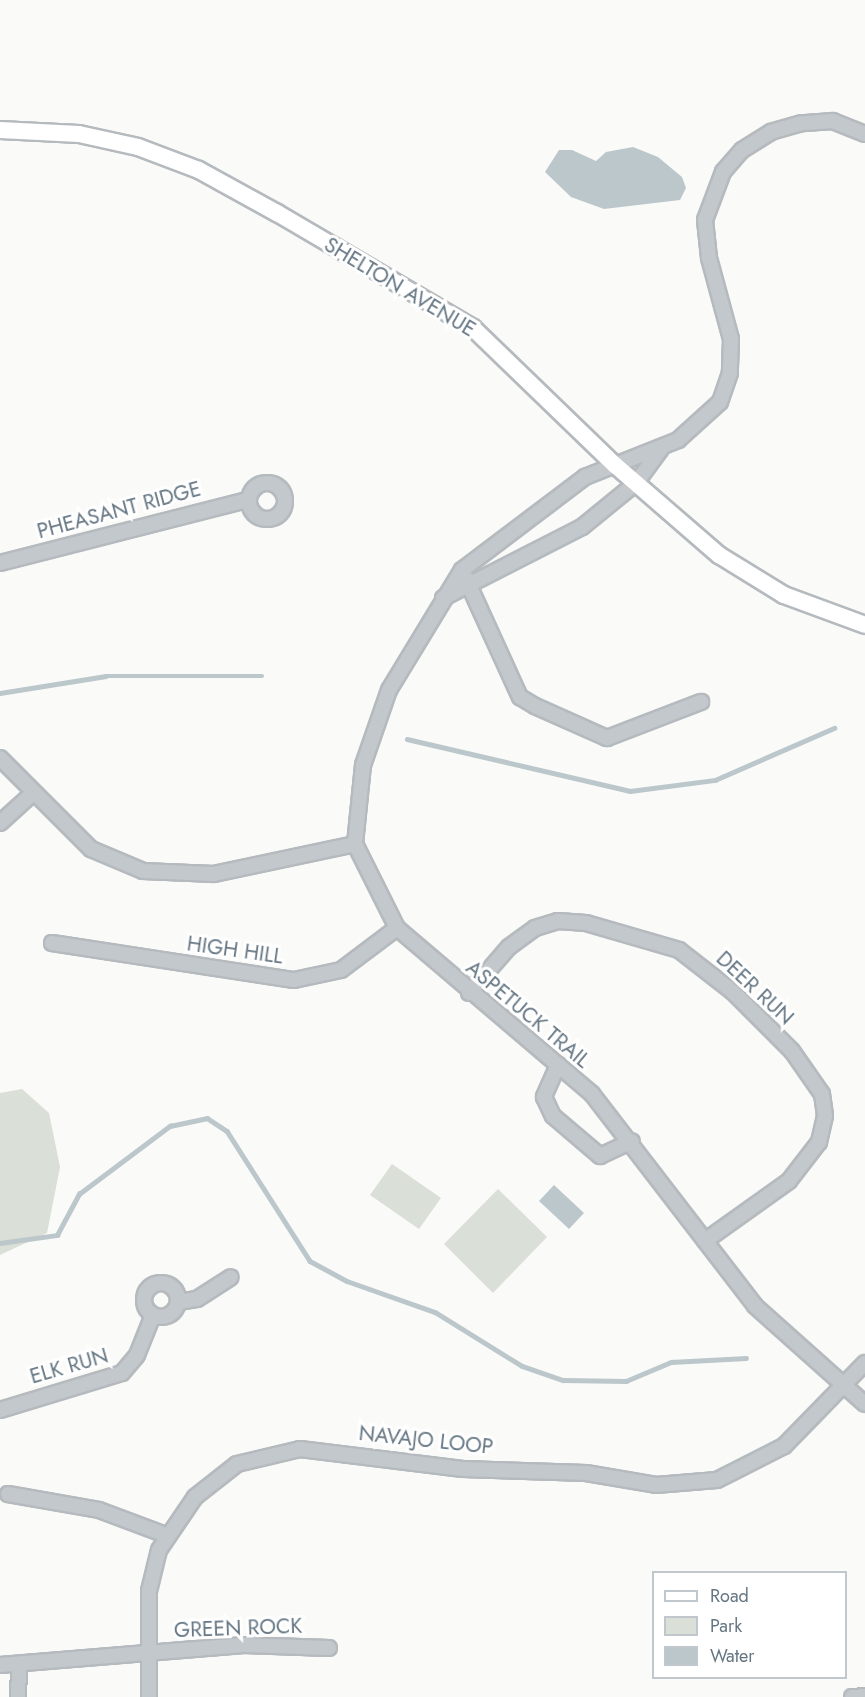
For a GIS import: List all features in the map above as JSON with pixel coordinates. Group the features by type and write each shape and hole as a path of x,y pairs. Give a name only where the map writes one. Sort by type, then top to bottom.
{"main road":[{"name":"SHELTON AVENUE","path":"0,130 115,140 209,176 462,320 615,465 719,555 784,596 865,625"}],"street":[{"path":"0,758 32,794 91,849 143,871 214,874 355,844 369,745 389,690 462,570 585,477 661,449 703,421 720,402 730,373 731,339 709,258 705,220 723,172 742,150 771,132 802,123 832,121 865,134"},
{"path":"443,598 560,541 636,483 661,449"},
{"name":"PHEASANT RIDGE","path":"0,563 248,500"},
{"path":"462,570 471,585 520,697 585,732 607,738 701,702"},
{"path":"0,823 32,794"},
{"name":"ASPETUCK TRAIL","path":"355,844 397,928 469,993 558,1065 632,1141 755,1306 865,1404"},
{"name":"DEER RUN","path":"469,993 509,946 535,928 558,921 586,923 679,950 733,992 792,1051 822,1094 825,1116 819,1142 789,1181 705,1241"},
{"name":"HIGH HILL","path":"52,943 294,980 341,970 397,928"},
{"path":"558,1065 544,1097 553,1116 600,1156 632,1141"},
{"path":"178,1302 171,1286 153,1284 143,1300 153,1315 169,1315 178,1302 197,1299 231,1277"},
{"name":"ELK RUN","path":"0,1410 122,1373 136,1355 153,1315"},
{"name":"NAVAJO LOOP","path":"149,1697 149,1591 166,1535 221,1474 287,1449 463,1469 575,1472 656,1485 717,1480 784,1446 865,1362"},
{"path":"8,1494 88,1507 166,1535"},
{"name":"GREEN ROCK","path":"0,1665 244,1645 329,1647"},
{"path":"18,1697 19,1664"},
{"path":"852,1697 865,1696"}],"green space":[{"path":"22,1089 49,1113 60,1167 47,1233 0,1255 0,1093"},
{"path":"392,1164 441,1198 419,1229 370,1195"},
{"path":"498,1189 547,1237 493,1293 444,1244"}],"water":[{"path":"633,147 658,157 682,177 686,188 680,200 604,209 571,197 545,172 559,150 572,150 596,161 606,152"},
{"path":"554,1185 584,1213 569,1229 539,1201"}],"waterway":[{"path":"0,693 106,676 262,676"},
{"path":"407,739 630,791 715,780 834,728"},
{"path":"0,1243 57,1235 79,1194 170,1126 207,1118 227,1131 310,1261 347,1281 435,1312 522,1366 563,1380 626,1381 671,1362 746,1358"}]}
